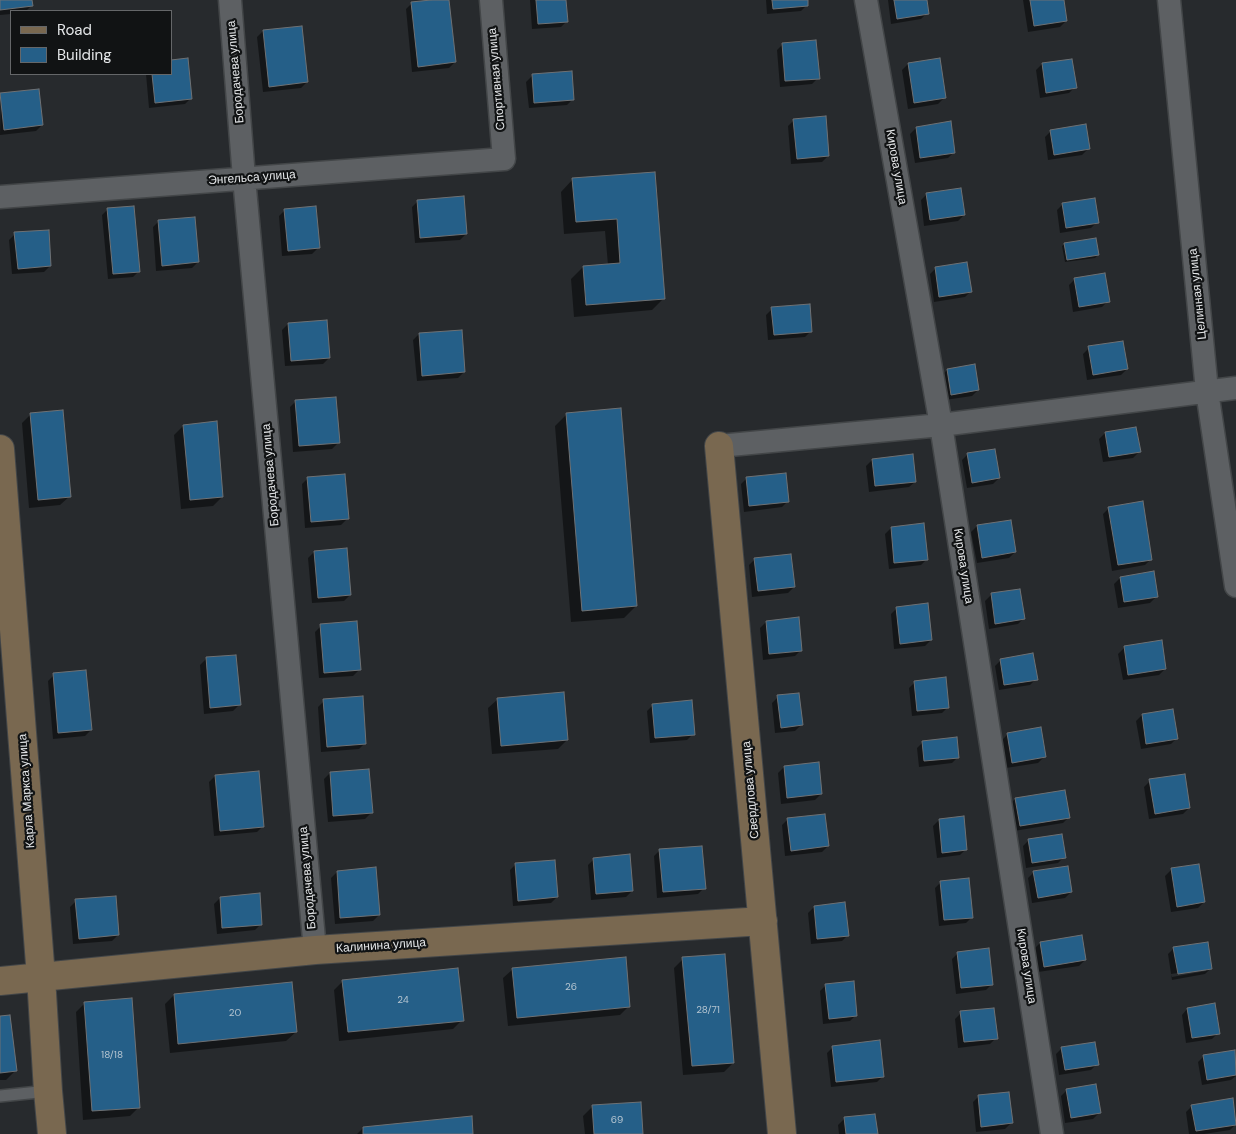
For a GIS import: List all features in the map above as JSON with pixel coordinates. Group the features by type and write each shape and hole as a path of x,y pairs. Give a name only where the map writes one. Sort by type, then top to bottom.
{"street":[{"name":"Бородачева улица","path":"230,0 244,178 315,950"},
{"name":"Спортивная улица","path":"491,0 504,159"},
{"name":"Кирова улица","path":"866,0 941,425 1052,1134"},
{"name":"Целинная улица","path":"1170,0 1207,391 1236,586"},
{"name":"Энгельса улица","path":"0,197 504,159"},
{"path":"719,446 941,425 1236,388"},
{"name":"Свердлова улица","path":"719,446 782,1134"},
{"name":"Карла Маркса улица","path":"0,449 52,1134"},
{"name":"Калинина улица","path":"0,981 315,950 763,921"}],"lane":[{"path":"0,1096 48,1091"}],"building":[{"path":"0,0 32,0 33,6 0,10"},
{"path":"449,0 456,62 418,67 411,2"},
{"path":"536,0 566,0 568,22 538,24"},
{"path":"772,0 808,0 808,6 773,9"},
{"path":"894,0 927,0 929,14 897,19"},
{"path":"1030,0 1064,0 1067,21 1034,26"},
{"path":"302,26 308,82 269,87 263,30"},
{"path":"816,40 820,79 785,81 782,43"},
{"path":"188,58 192,99 155,103 152,75 172,75 172,60"},
{"path":"940,58 946,98 914,103 908,63"},
{"path":"1072,59 1077,88 1046,93 1042,63"},
{"path":"572,71 574,100 534,103 532,74"},
{"path":"39,89 43,125 4,130 0,93"},
{"path":"826,116 829,156 797,159 793,119"},
{"path":"951,121 955,153 920,158 916,127"},
{"path":"1086,124 1090,149 1054,155 1050,130"},
{"path":"655,172 665,299 586,305 583,266 620,263 617,219 576,222 572,178"},
{"path":"961,188 965,215 930,220 926,193"},
{"path":"464,196 467,234 420,238 417,200"},
{"path":"1095,198 1099,223 1066,228 1062,203"},
{"path":"134,206 140,272 113,274 107,208"},
{"path":"316,206 320,248 288,251 284,209"},
{"path":"195,217 199,262 162,266 158,220"},
{"path":"49,230 51,266 18,269 14,232"},
{"path":"1096,238 1099,255 1067,260 1064,243"},
{"path":"967,262 972,292 939,297 935,267"},
{"path":"1105,273 1110,302 1079,307 1074,278"},
{"path":"810,304 812,332 774,335 771,307"},
{"path":"327,320 330,358 291,361 288,323"},
{"path":"462,330 465,372 422,376 419,333"},
{"path":"1123,341 1128,369 1093,375 1088,346"},
{"path":"975,364 979,390 951,395 947,369"},
{"path":"336,397 340,443 299,446 295,400"},
{"path":"621,408 637,606 582,611 566,413"},
{"path":"63,410 71,497 38,500 30,413"},
{"path":"217,421 223,497 190,500 183,425"},
{"path":"1136,427 1141,452 1109,457 1105,432"},
{"path":"995,449 1000,478 972,483 967,453"},
{"path":"913,454 916,482 875,486 872,459"},
{"path":"786,473 789,502 749,506 746,477"},
{"path":"345,474 349,519 311,522 307,477"},
{"path":"1143,501 1152,560 1118,565 1108,507"},
{"path":"1011,520 1016,552 982,558 977,525"},
{"path":"924,523 928,560 894,563 891,527"},
{"path":"347,548 351,595 318,598 314,551"},
{"path":"791,554 795,587 758,591 754,558"},
{"path":"1154,571 1158,597 1124,602 1120,577"},
{"path":"1020,589 1025,619 995,624 991,593"},
{"path":"928,603 932,640 900,644 896,607"},
{"path":"799,617 802,651 769,654 766,621"},
{"path":"357,621 361,670 324,673 320,624"},
{"path":"1162,640 1166,669 1128,675 1124,646"},
{"path":"1033,653 1038,680 1004,685 1000,659"},
{"path":"236,655 241,705 210,708 206,657"},
{"path":"86,670 92,730 58,733 53,673"},
{"path":"946,677 949,708 917,711 914,681"},
{"path":"564,692 568,740 501,746 497,698"},
{"path":"799,693 803,725 781,728 777,695"},
{"path":"363,696 366,744 327,747 323,699"},
{"path":"692,700 695,735 655,738 652,704"},
{"path":"1173,709 1178,739 1146,744 1142,714"},
{"path":"1041,727 1046,757 1012,763 1007,733"},
{"path":"957,737 959,758 924,761 922,741"},
{"path":"819,762 822,794 787,798 784,766"},
{"path":"369,769 373,813 333,816 330,772"},
{"path":"259,771 264,827 220,831 215,775"},
{"path":"1185,774 1190,808 1155,814 1149,779"},
{"path":"1065,790 1070,818 1020,826 1015,798"},
{"path":"825,814 829,846 791,851 787,818"},
{"path":"964,816 967,850 942,853 939,819"},
{"path":"1062,834 1066,858 1032,863 1028,839"},
{"path":"702,846 706,889 663,892 659,849"},
{"path":"630,854 633,891 596,894 593,858"},
{"path":"555,860 558,897 518,901 515,863"},
{"path":"1199,864 1205,902 1177,907 1171,868"},
{"path":"1068,866 1072,892 1038,898 1033,871"},
{"path":"376,867 380,915 340,918 337,871"},
{"path":"969,878 973,918 944,920 940,881"},
{"path":"260,893 262,925 222,928 220,897"},
{"path":"116,896 119,935 79,939 75,899"},
{"path":"845,902 849,936 817,939 814,906"},
{"path":"1082,935 1086,960 1044,967 1040,942"},
{"path":"1208,942 1212,969 1178,974 1173,947"},
{"path":"989,948 993,985 961,988 957,952"},
{"path":"725,954 734,1063 692,1066 682,957"},
{"path":"626,957 630,1007 517,1018 512,968"},
{"path":"458,968 464,1021 348,1032 342,980"},
{"path":"854,981 857,1016 829,1019 825,984"},
{"path":"292,982 297,1032 178,1044 174,994"},
{"path":"132,998 140,1108 92,1111 84,1002"},
{"path":"1215,1003 1220,1034 1192,1038 1187,1008"},
{"path":"994,1008 998,1039 964,1042 960,1011"},
{"path":"10,1015 17,1071 0,1073 0,1016"},
{"path":"880,1040 884,1077 836,1082 832,1046"},
{"path":"1095,1042 1099,1065 1065,1070 1061,1047"},
{"path":"1235,1050 1236,1075 1207,1080 1203,1055"},
{"path":"1096,1084 1101,1113 1071,1118 1066,1089"},
{"path":"1009,1092 1013,1123 981,1127 978,1095"},
{"path":"1233,1098 1236,1125 1196,1131 1191,1105"},
{"path":"641,1102 643,1134 594,1134 592,1105"},
{"path":"875,1114 878,1134 846,1134 844,1117"},
{"path":"472,1116 473,1134 363,1134 363,1127"}]}
